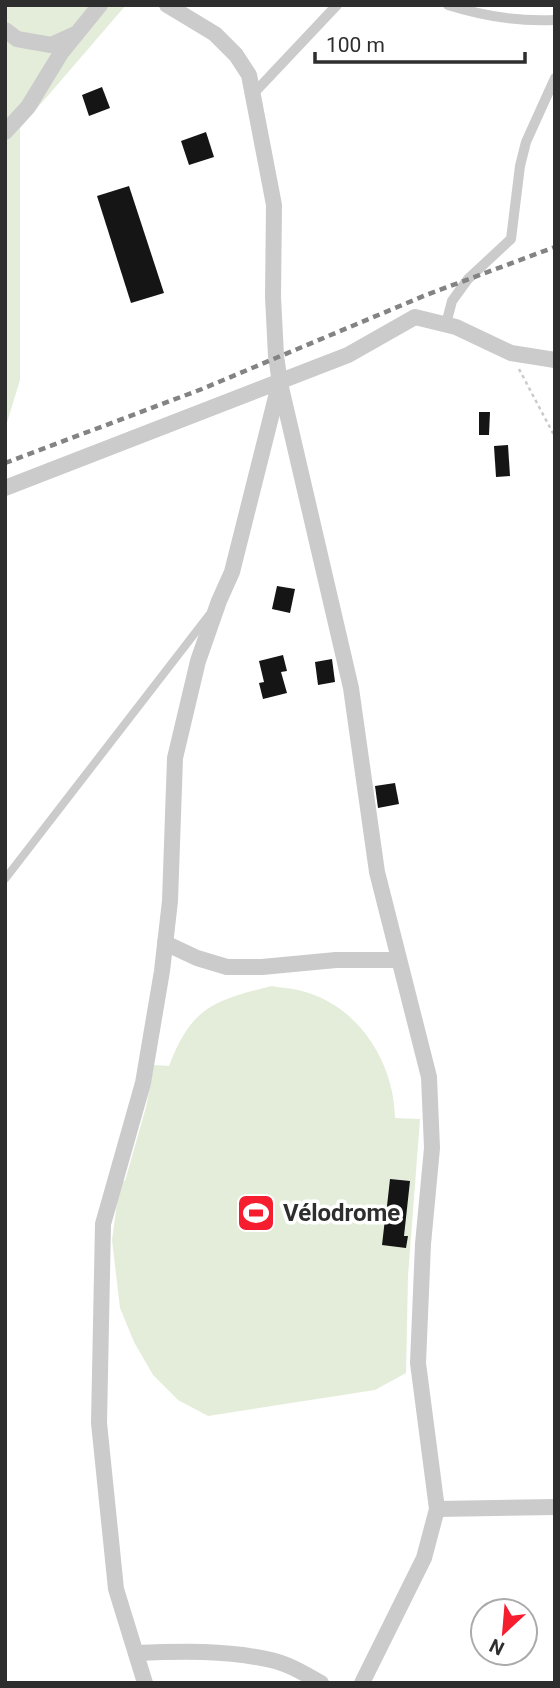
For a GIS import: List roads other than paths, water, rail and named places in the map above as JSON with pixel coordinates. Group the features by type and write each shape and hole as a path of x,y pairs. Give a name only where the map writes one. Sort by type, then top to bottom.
{"street":[{"path":"5,132 28,107 61,53 100,5"},
{"path":"167,5 215,34 236,55 249,75 274,205 273,297 280,383 351,688 377,872 429,1077 432,1148 423,1244 418,1363 438,1509 424,1558 362,1683"},
{"path":"253,94 337,5"},
{"path":"448,5 502,18 531,22 555,20"},
{"path":"5,30 17,39 51,45 75,34"},
{"path":"446,324 452,301 468,279 510,239 526,142 555,78"},
{"path":"5,488 348,355 415,317 456,327 511,354 555,360"},
{"path":"145,1683 116,1589 99,1423 103,1224 143,1083 165,943 170,901 176,758 198,662 232,572 280,383"},
{"path":"165,943 197,958 227,967 262,967 336,960 399,960"},
{"path":"438,1509 555,1507"},
{"path":"136,1653 196,1650 272,1661 294,1668 321,1683"}],"lane":[{"path":"5,879 219,601"}],"railway":[{"path":"5,463 202,389 426,295 555,247"}],"place":[{"name":"Vélodrome","path":"256,1213"}]}
